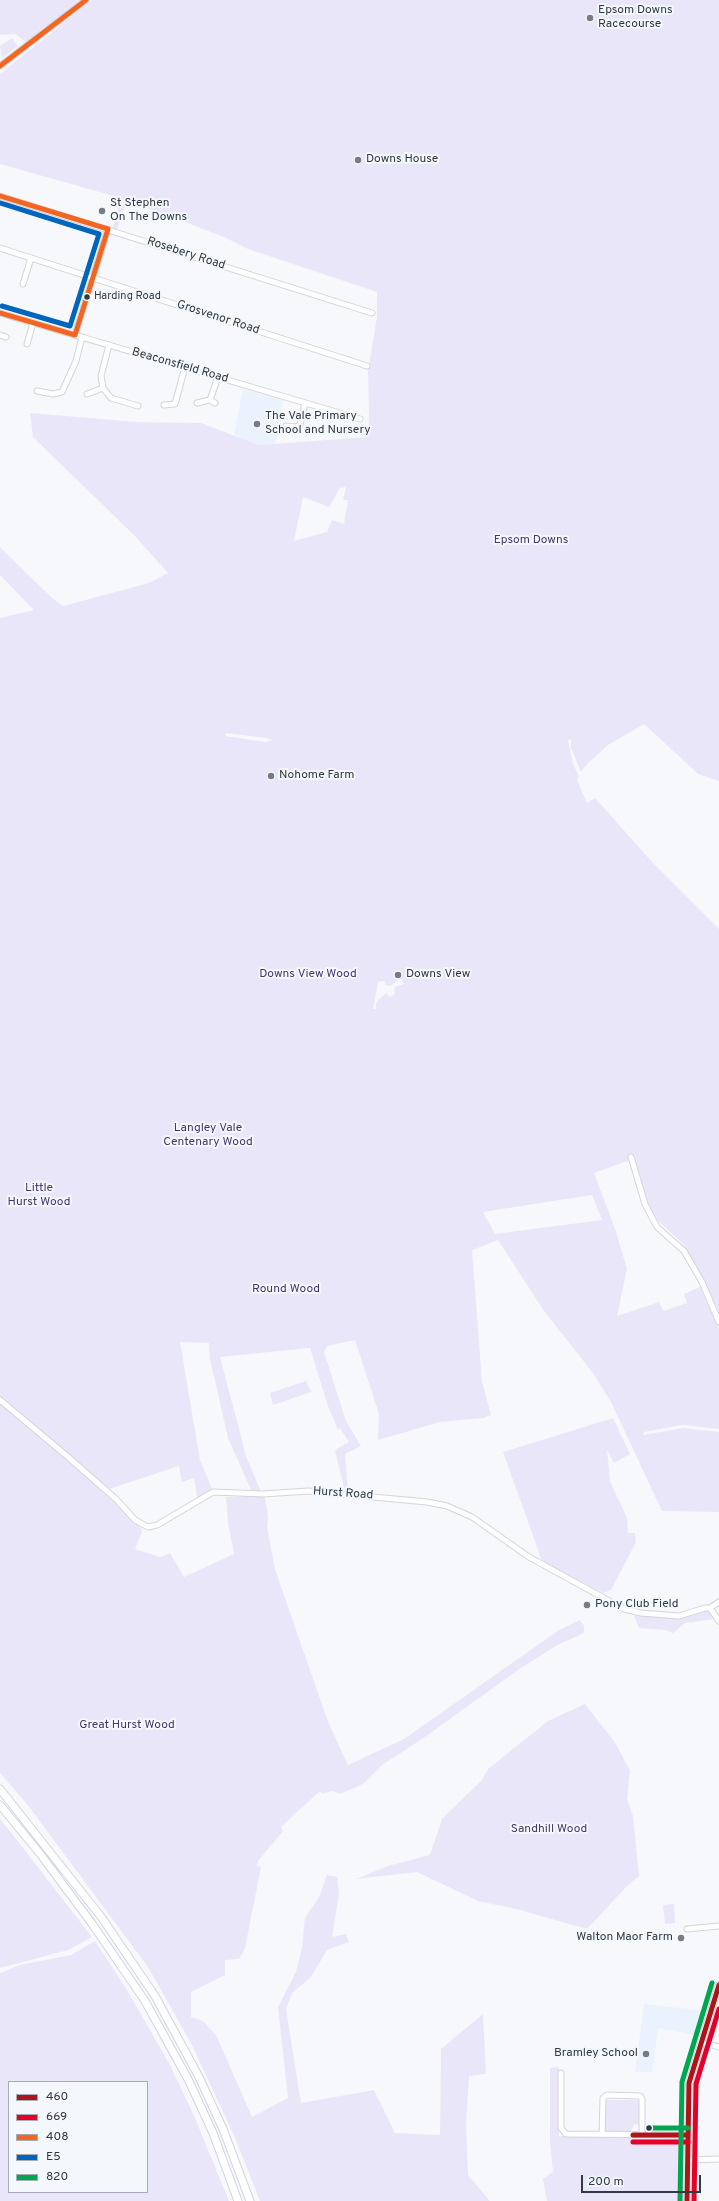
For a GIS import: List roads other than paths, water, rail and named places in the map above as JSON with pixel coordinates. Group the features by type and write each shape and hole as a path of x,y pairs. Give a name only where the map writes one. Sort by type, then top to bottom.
{"highway":[{"path":"0,1789 102,1918 155,1996 199,2077 223,2129 250,2201"},
{"path":"0,1805 88,1918 145,2001 189,2081 213,2133 238,2201"}],"main road":[{"path":"688,2201 689,2083 719,1985"}],"street":[{"path":"0,66 86,0"},
{"name":"Rosebery Road","path":"0,196 372,313"},
{"path":"75,335 108,229"},
{"name":"Grosvenor Road","path":"0,248 367,366"},
{"path":"23,284 31,258"},
{"name":"Beaconsfield Road","path":"0,313 360,419"},
{"path":"27,344 33,323"},
{"path":"0,335 6,337"},
{"path":"37,391 57,394 62,392 76,361 82,337"},
{"path":"109,345 101,376 103,388 111,398 138,406"},
{"path":"164,405 175,404 185,367"},
{"path":"210,400 218,377"},
{"path":"87,394 103,388"},
{"path":"197,403 210,400 215,403"},
{"path":"286,426 296,427 300,425 305,403"},
{"path":"631,1157 645,1204 657,1227 684,1251 702,1282 719,1322"},
{"name":"Hurst Road","path":"0,1400 68,1457 116,1500 135,1520 148,1527 157,1525 213,1492 263,1494 308,1491 427,1502 447,1506 472,1516 529,1557 624,1609 641,1613 679,1616 705,1608 715,1610"},
{"path":"719,1602 715,1610 719,1622"},
{"path":"687,1929 719,1926"},
{"path":"701,2042 719,2047"},
{"path":"561,2073 561,2128 563,2132 602,2135 688,2135"},
{"path":"602,2135 603,2098 607,2095 637,2095 642,2099 642,2135"},
{"path":"689,2160 719,2159"}],"place":[{"name":"Epsom Downs Racecourse","path":"590,18"},
{"name":"Downs House","path":"358,160"},
{"name":"St Stephen On The Downs","path":"102,211"},
{"name":"Harding Road","path":"87,297"},
{"name":"The Vale Primary School and Nursery","path":"257,424"},
{"name":"Nohome Farm","path":"271,776"},
{"name":"Downs View","path":"398,975"},
{"name":"Pony Club Field","path":"587,1605"},
{"name":"Walton Maor Farm","path":"681,1938"},
{"name":"Bramley School","path":"646,2054"}],"park label":[{"name":"Epsom Downs","path":"531,541"},
{"name":"Downs View Wood","path":"308,975"},
{"name":"Langley Vale Centenary Wood","path":"208,1136"},
{"name":"Little Hurst Wood","path":"39,1196"},
{"name":"Round Wood","path":"286,1290"},
{"name":"Great Hurst Wood","path":"127,1726"},
{"name":"Sandhill Wood","path":"549,1830"}]}
